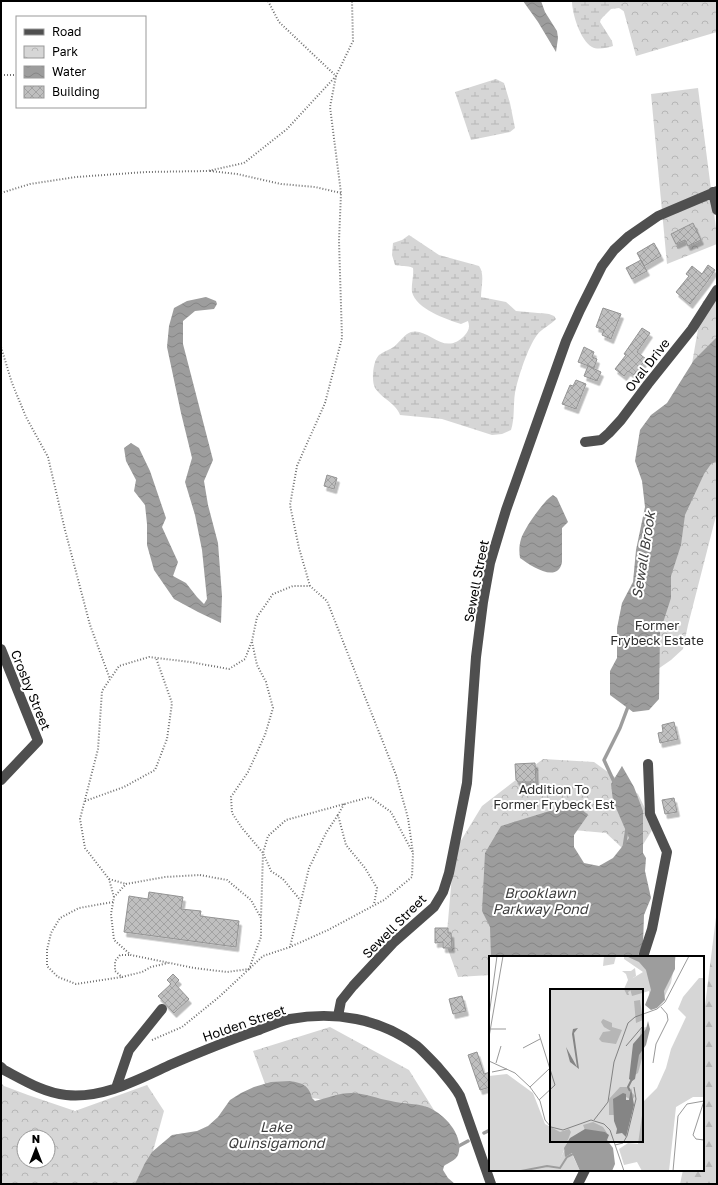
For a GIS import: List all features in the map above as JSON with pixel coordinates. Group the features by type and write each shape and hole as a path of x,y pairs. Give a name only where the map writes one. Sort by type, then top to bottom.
{"street":[{"path":"715,191 717,210"},
{"name":"Sewell Street","path":"338,1016 341,1001 353,986 393,943 434,907 443,892 450,873 467,783 476,657 490,563 511,496 566,341 580,310 602,266 614,250 629,236 658,216 715,191"},
{"name":"Oval Drive","path":"585,442 601,440 621,420 692,329 717,290"},
{"name":"Crosby Street","path":"1,649 38,741 1,780"},
{"path":"643,956 652,929 667,852 650,814 648,764"},
{"path":"116,1088 129,1050 162,1009"},
{"name":"Holden Street","path":"1,1067 37,1087 55,1093 80,1095 100,1093 131,1083 196,1054 289,1019 315,1016 338,1016 371,1022 389,1029 418,1046 453,1084 460,1096 491,1184"},
{"path":"578,1184 584,1171"}],"path":[{"path":"268,1 279,22 336,76"},
{"path":"149,1041 182,1027 219,997 263,956 290,947 328,930 384,900 412,877 413,853 408,818 396,775 327,601 310,586 299,548 290,505 297,466 325,403 342,338 339,241 341,193 330,107 336,76 353,41 352,1"},
{"path":"1,75 16,75"},
{"path":"208,171 244,163 287,129 336,76"},
{"path":"1,193 30,184 76,177 146,172 208,171 237,174 281,184 315,187 341,193"},
{"path":"1,347 12,383 26,417 48,457 90,626 110,679"},
{"path":"131,955 114,940 110,914 114,897 109,880 85,848 80,819 98,749 102,691 119,666 148,657 190,662 229,669 245,659 252,641 257,617 273,594 293,586 310,586"},
{"path":"252,641 257,665 266,682 273,708 265,735 248,772 231,797 232,813 242,828 263,853 271,871 283,879 301,900"},
{"path":"85,801 124,787 155,770 167,739 172,703 156,658"},
{"path":"249,969 261,937 263,853 268,836 286,820 370,797 392,812 413,853"},
{"path":"290,947 309,868 326,833 344,804"},
{"path":"338,815 346,844 365,868 377,888 374,905"},
{"path":"109,880 126,884 165,877 200,875 227,880 251,900 261,918"},
{"path":"114,897 126,884"},
{"path":"113,902 79,908 60,918 51,933 47,950 48,966 58,977 76,984 122,977 142,972 151,967 170,963"},
{"path":"122,977 115,971 115,961 120,955 131,955 194,968 227,972 249,969"}],"green space":[{"path":"572,1 641,1 625,12 619,8 611,9 601,19 600,22 612,41 613,46 599,49 588,44 580,33 573,12"},
{"path":"621,1 717,1 717,32 636,56"},
{"path":"496,79 504,83 515,128 510,132 471,140 455,92"},
{"path":"698,88 717,244 667,264 651,94"},
{"path":"409,235 439,255 479,266 482,273 481,297 506,302 516,311 549,314 554,316 556,319 541,330 527,354 518,379 515,393 511,430 502,434 492,435 442,419 400,415 396,408 375,388 373,376 377,358 379,355 395,346 409,333 418,332 443,343 450,344 465,335 469,328 468,321 461,324 440,316 425,308 415,298 412,292 413,268 395,265 392,255 393,243 402,240"},
{"name":"Former Frybeck Estate","path":"717,299 717,512 683,649 658,669 657,518 678,443 703,301"},
{"name":"Addition To Former Frybeck Est","path":"543,759 594,762 638,794 654,827 634,859 606,833 573,830 505,956 489,956 489,975 458,977 446,944 454,852 482,806"},
{"path":"717,909 717,1184 680,1184 683,1171 704,1171 704,1014"},
{"path":"330,1027 409,1070 437,1115 268,1092 253,1051"},
{"path":"1,1083 4,1086 75,1111 147,1085 164,1111 147,1173 138,1184 1,1184"}],"water":[{"path":"523,1 541,1 545,12 557,31 558,38 556,52 538,22"},
{"path":"206,297 216,301 217,304 214,309 195,311 183,321 183,344 213,460 204,481 208,505 218,543 222,596 221,623 174,599 154,570 147,545 145,505 134,491 136,480 126,461 124,448 131,443 139,448 150,471 166,518 162,527 178,562 173,576 186,583 204,604 207,599 202,550 195,515 185,482 192,458 167,347 169,326 174,308 187,301"},
{"path":"717,337 717,461 711,464 704,474 685,515 681,545 671,576 671,598 660,632 659,699 649,710 633,712 610,695 610,671 617,658 617,628 622,603 633,582 636,550 645,507 642,481 635,461 640,430 651,415 667,403 694,360"},
{"path":"553,495 557,498 568,522 562,528 562,562 555,572 550,573 537,569 520,558 519,548 523,534 530,522 540,508"},
{"name":"Brooklawn Parkway Pond","path":"622,766 634,787 643,811 643,853 646,858 645,871 651,898 644,915 643,945 638,956 491,956 490,927 482,911 485,853 501,826 566,806 579,807 588,815 574,835 574,847 584,863 599,866 613,858 629,838 613,801 611,784"},
{"name":"Lake Quinsigamond","path":"290,1081 307,1087 315,1101 342,1094 356,1093 396,1102 414,1104 434,1110 452,1126 458,1140 459,1148 457,1157 444,1166 443,1170 448,1178 455,1184 135,1184 152,1152 172,1135 197,1131 208,1126 218,1117 230,1100 254,1087 271,1082"}],"building":[{"path":"693,223 701,240 688,246 685,240 676,244 671,234"},
{"path":"654,243 661,256 644,266 637,253"},
{"path":"641,260 647,271 632,279 626,268"},
{"path":"708,265 715,270 690,304 676,292 689,276 686,274 692,266 702,274"},
{"path":"603,308 621,314 611,339 602,335 604,330 596,327"},
{"path":"642,328 650,333 637,352 646,359 634,375 628,371 624,376 615,369 626,355 624,354"},
{"path":"584,347 594,352 592,357 597,359 594,368 578,362"},
{"path":"588,366 601,372 597,381 584,376"},
{"path":"576,380 586,384 576,409 562,404 570,385 573,386"},
{"path":"327,475 337,478 334,489 324,486"},
{"path":"674,722 678,739 660,743 658,733 663,732 662,725"},
{"path":"535,763 536,782 518,782 516,780 515,764"},
{"path":"674,798 677,812 665,814 662,800"},
{"path":"149,892 183,897 181,909 201,911 200,916 239,921 236,947 124,932 129,896 148,899"},
{"path":"435,928 448,928 448,933 451,933 452,948 443,948 443,942 435,943"},
{"path":"173,974 179,980 175,984 189,999 174,1013 158,996 171,984 167,980"},
{"path":"462,996 466,1011 453,1014 449,999"},
{"path":"477,1052 484,1074 489,1072 489,1087 480,1090 468,1055"}],"waterway":[{"name":"Sewall Brook","path":"615,784 604,760 620,728 629,704"},
{"name":"Sewall Brook","path":"624,848 627,829"},
{"name":"Sewall Brook","path":"484,1133 489,1130"},
{"name":"Sewall Brook","path":"455,1148 468,1141"}]}
